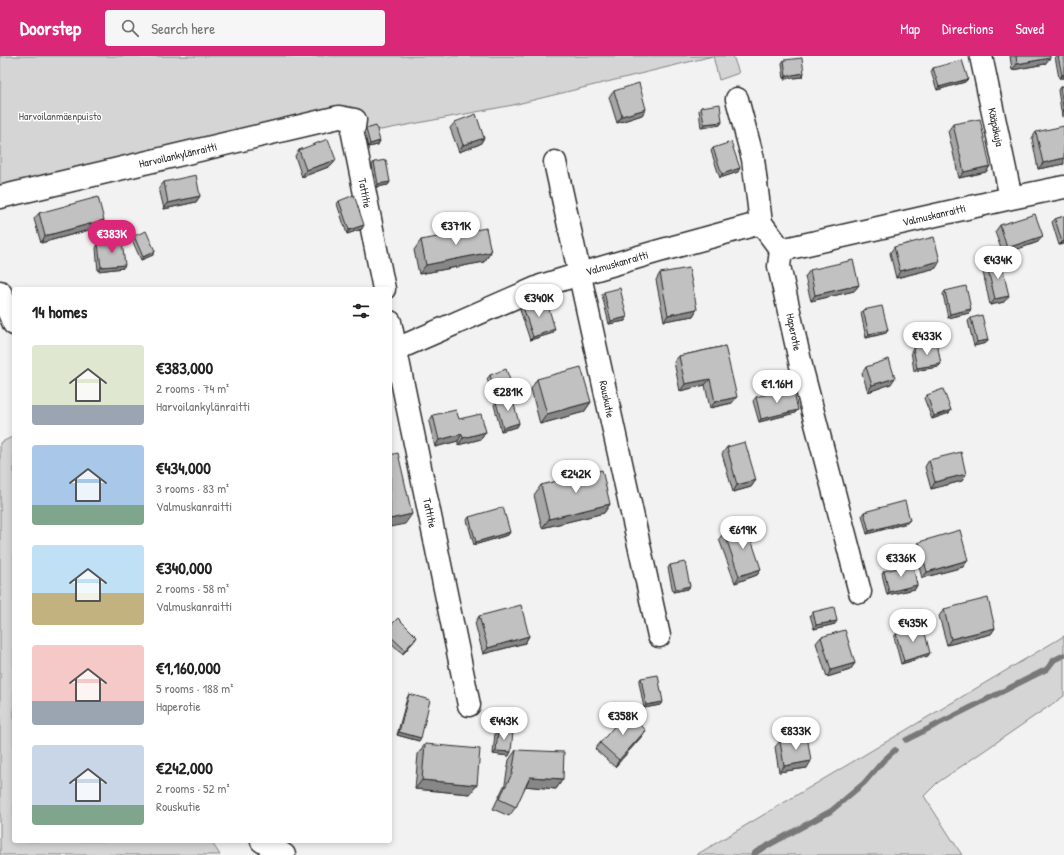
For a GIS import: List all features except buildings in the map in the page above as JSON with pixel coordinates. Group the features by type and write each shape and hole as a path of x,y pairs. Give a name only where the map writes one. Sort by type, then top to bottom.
{"street":[{"name":"Kääpäkuja","path":"981,56 1011,198"},
{"path":"737,99 753,159 760,223 781,250"},
{"name":"Harvoilankylänraitti","path":"0,198 339,116 356,120"},
{"name":"Tattitie","path":"356,120 353,134 384,287"},
{"name":"Rouskutie","path":"555,162 659,636"},
{"name":"Valmuskanraitti","path":"781,250 1064,187"},
{"name":"Valmuskanraitti","path":"393,350 541,286 760,223"},
{"name":"Haperotie","path":"781,250 779,266 802,370 860,592"},
{"path":"0,292 12,319"},
{"name":"Tattitie","path":"393,350 432,522 469,705"},
{"path":"265,843 284,855"}],"green space":[{"name":"Harvoilanmäenpuisto","path":"0,56 713,56 513,105 381,130 360,126 362,113 0,191"},
{"path":"713,56 733,56 739,73 719,80"},
{"path":"12,437 12,843 212,843 220,855 0,855 0,443"},
{"path":"1064,636 1064,696 937,783 924,796 962,855 696,855"}],"waterway":[{"path":"906,740 1047,669 1054,660 1064,655"},
{"path":"753,855 831,811 864,783 883,761 895,750"}]}
